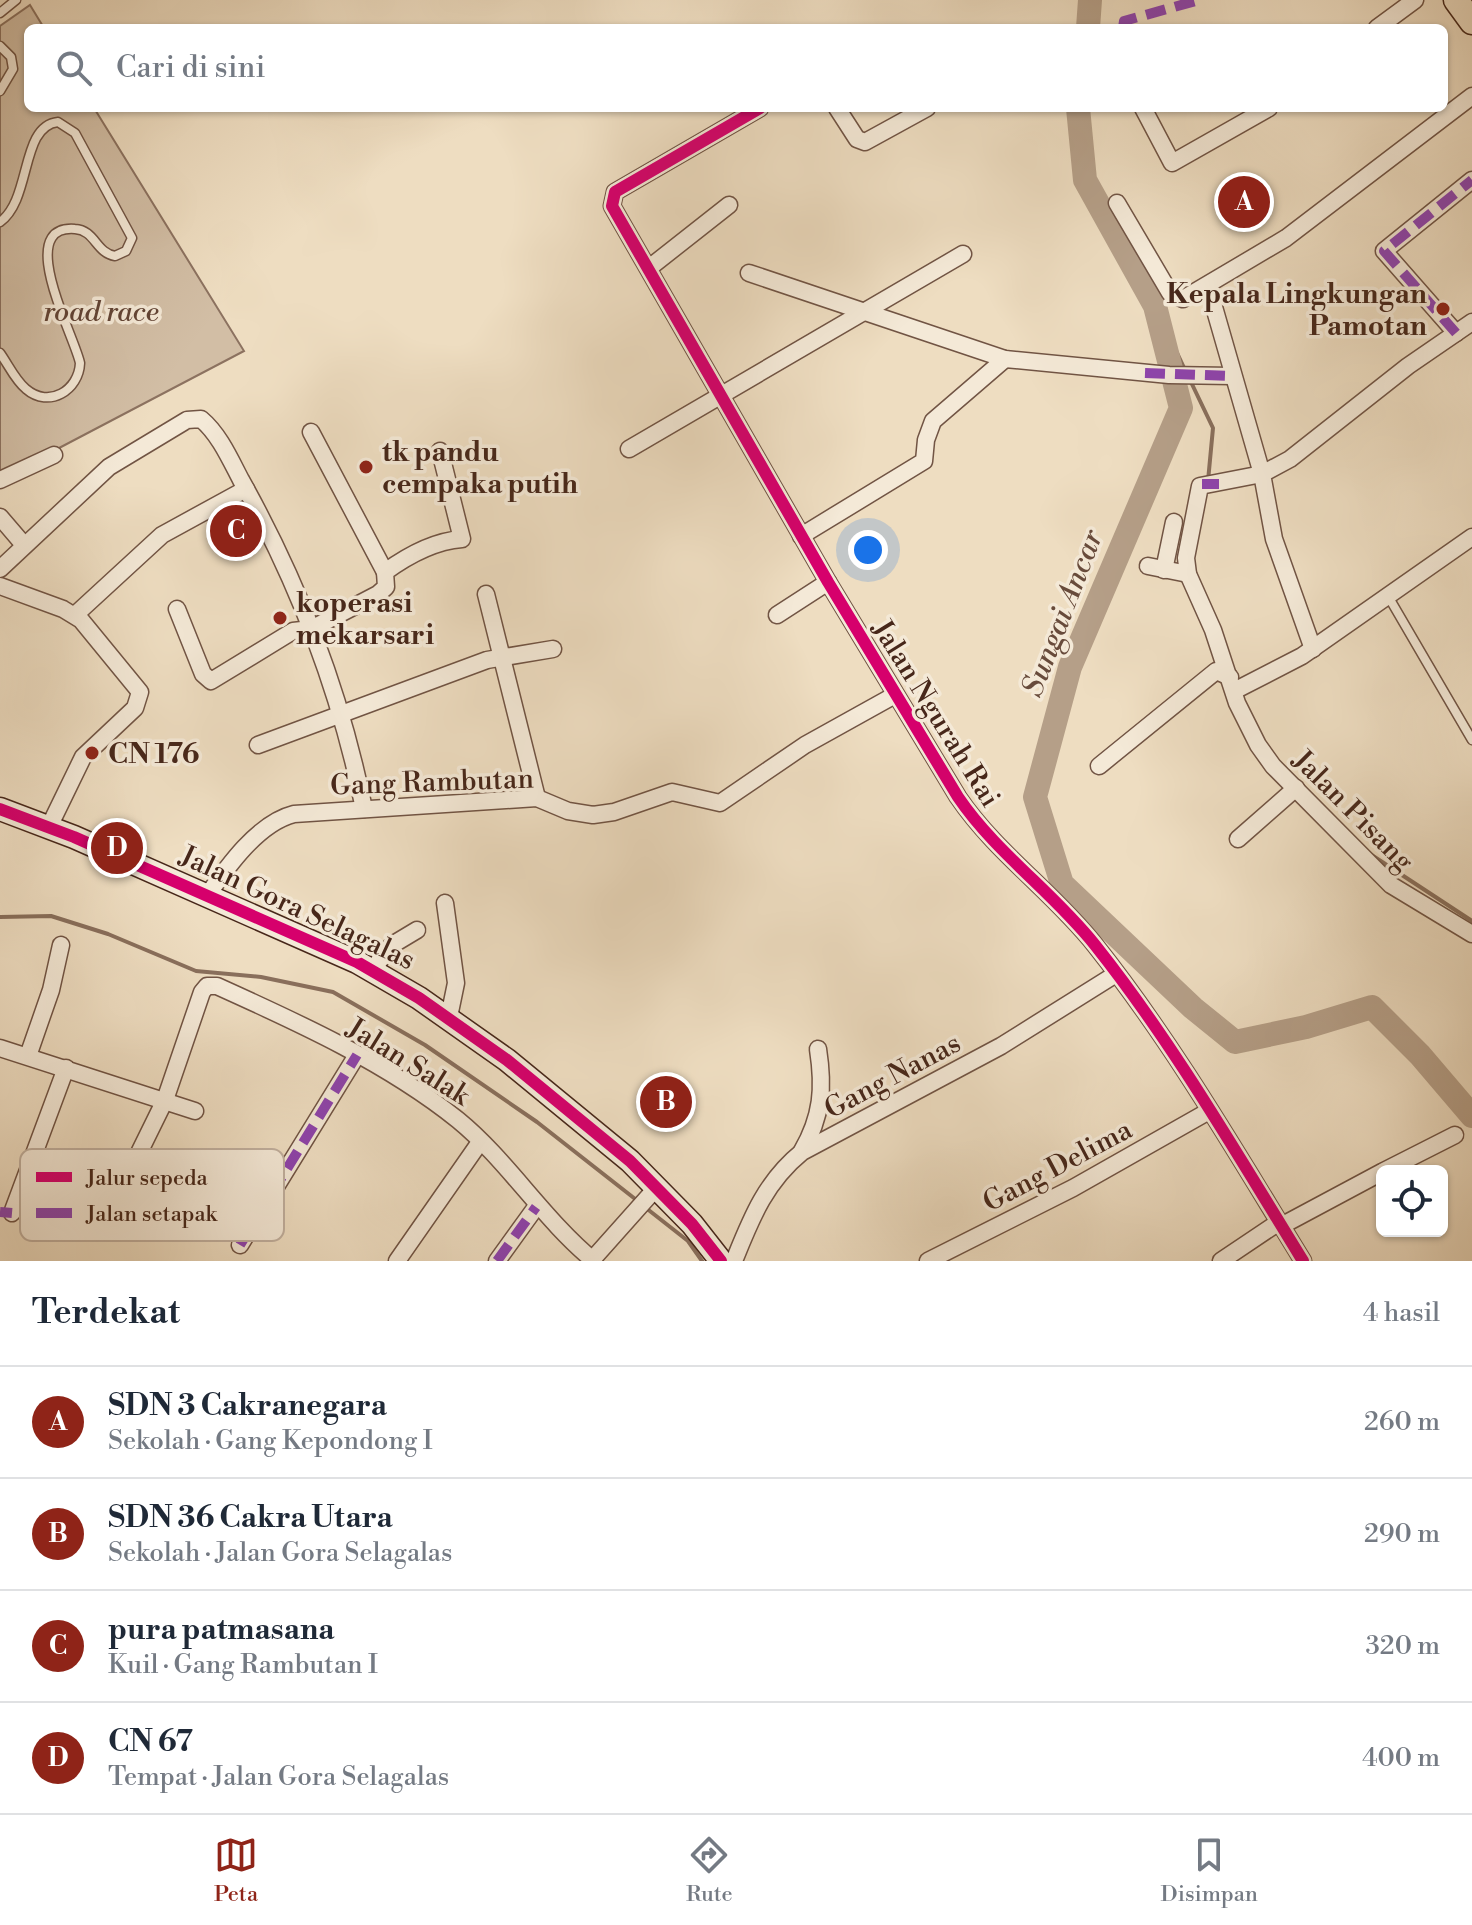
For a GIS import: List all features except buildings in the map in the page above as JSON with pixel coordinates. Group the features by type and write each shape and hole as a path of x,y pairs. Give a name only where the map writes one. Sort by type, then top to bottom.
{"main road":[{"path":"1456,0 1472,22"}],"street":[{"path":"1382,24 1415,0"},
{"path":"1117,203 1170,293 1183,299 1286,238 1472,96"},
{"name":"Jalan Ngurah Rai","path":"753,112 615,192 612,206 895,695 982,830 1057,901 1116,974 1209,1111 1303,1261"},
{"path":"840,112 857,139 865,142 920,112"},
{"path":"1145,112 1172,163 1262,112"},
{"path":"1456,333 1384,251 1472,180"},
{"path":"649,268 729,205"},
{"path":"629,449 963,254"},
{"path":"749,273 1005,359 1169,375 1232,376"},
{"path":"1208,286 1262,474 1274,539 1313,649"},
{"path":"1174,522 1156,568 1188,574 1186,558 1190,530 1198,489 1202,484 1219,484 1262,474 1311,443 1408,366 1472,322"},
{"path":"801,536 924,461 926,440 937,416 1005,359"},
{"path":"0,569 109,467 187,420 201,419 207,423 246,489 311,629 342,714 364,809"},
{"path":"177,609 203,674 211,681 293,631 311,629 386,587 385,572 311,432"},
{"path":"385,572 420,551 462,539 440,451"},
{"path":"0,480 54,455"},
{"path":"75,615 162,535 246,489"},
{"path":"0,517 24,545"},
{"path":"1099,766 1216,671 1236,685 1284,667 1472,537"},
{"name":"Jalan Pisang","path":"1188,574 1258,745 1391,885 1472,934"},
{"path":"777,615 828,582"},
{"path":"0,586 75,615 136,683 139,699 133,711 83,757 49,827"},
{"path":"486,594 537,798"},
{"path":"258,745 477,663 553,649"},
{"name":"Gang Rambutan","path":"207,896 240,854 282,818 301,813 537,798 568,811 593,815 614,812 672,792 718,804 805,745 895,695"},
{"path":"1238,839 1296,788"},
{"name":"Jalan Gora Selagalas","path":"0,809 49,827 372,970 449,1017 608,1142 648,1199 721,1261"},
{"path":"445,903 456,983 449,1017"},
{"path":"372,970 392,945 417,930"},
{"path":"28,1056 48,1001 61,945"},
{"name":"Gang Nanas","path":"734,1261 756,1205 777,1175 802,1152 1001,1046 1116,974"},
{"name":"Jalan Salak","path":"165,1100 202,992 207,986 217,986 357,1055 437,1105 480,1142 536,1207 592,1261"},
{"path":"0,1048 195,1111"},
{"path":"802,1152 821,1102 823,1086 818,1049"},
{"path":"284,1174 357,1055"},
{"path":"36,1149 66,1068"},
{"path":"141,1149 165,1100"},
{"name":"Gang Delima","path":"928,1261 1073,1188 1209,1111"},
{"path":"1397,1165 1455,1135"},
{"path":"397,1261 480,1142"},
{"path":"1221,1261 1280,1224 1376,1176"},
{"path":"12,1213 20,1192"},
{"path":"592,1261 648,1199"},
{"path":"497,1261 536,1207"},
{"path":"240,1245 242,1241"}],"lane":[{"path":"0,13 16,0"},
{"path":"0,46 9,54 13,69 0,91"},
{"path":"0,222 17,202 37,134 47,124 58,122 73,130 132,238 126,251 115,256 104,252 90,234 77,229 59,233 47,247 47,265 80,363 79,374 70,388 50,397 34,394 21,383 0,353"},
{"path":"1387,594 1472,740"}],"green space":[{"name":"road race","path":"30,5 42,24 24,24 24,112 96,112 244,351 0,479 0,26"}],"waterway":[{"name":"Sungai Ancar","path":"1088,24 1090,0"},
{"name":"Sungai Ancar","path":"1078,112 1085,180 1155,306 1181,408 1070,667 1035,797 1062,884 1193,1008 1235,1042 1306,1027 1372,1007 1420,1055 1472,1116"},
{"path":"1155,306 1186,372"},
{"path":"1190,380 1213,428 1208,481"},
{"path":"1370,854 1472,921"},
{"path":"0,917 51,916 108,934 196,971 261,977 333,992 425,1045 537,1122 639,1202"},
{"path":"646,1208 688,1241 702,1261"}],"marked path":[{"path":"1124,24 1124,21 1199,0"},
{"path":"1456,333 1384,251 1472,180"},
{"path":"1145,373 1232,376"},
{"path":"1202,484 1219,484"},
{"path":"284,1174 357,1055"},
{"path":"497,1261 536,1207"},
{"path":"0,1212 12,1213"},
{"path":"240,1245 242,1241"}],"cycle path":[{"path":"753,112 615,192 612,206 828,582 958,797 990,836 1079,926 1124,982 1204,1100 1303,1261"},
{"path":"0,809 74,837 357,962 419,998 507,1060 630,1161 692,1224 721,1261"}],"place":[{"name":"SDN 3 Cakranegara","path":"1244,202"},
{"name":"Kepala Lingkungan Pamotan","path":"1443,309"},
{"name":"tk pandu cempaka putih","path":"366,467"},
{"name":"pura patmasana","path":"236,531"},
{"name":"koperasi mekarsari","path":"280,618"},
{"name":"CN 176","path":"92,753"},
{"name":"CN 67","path":"117,848"},
{"name":"SDN 36 Cakra Utara","path":"666,1102"}]}
